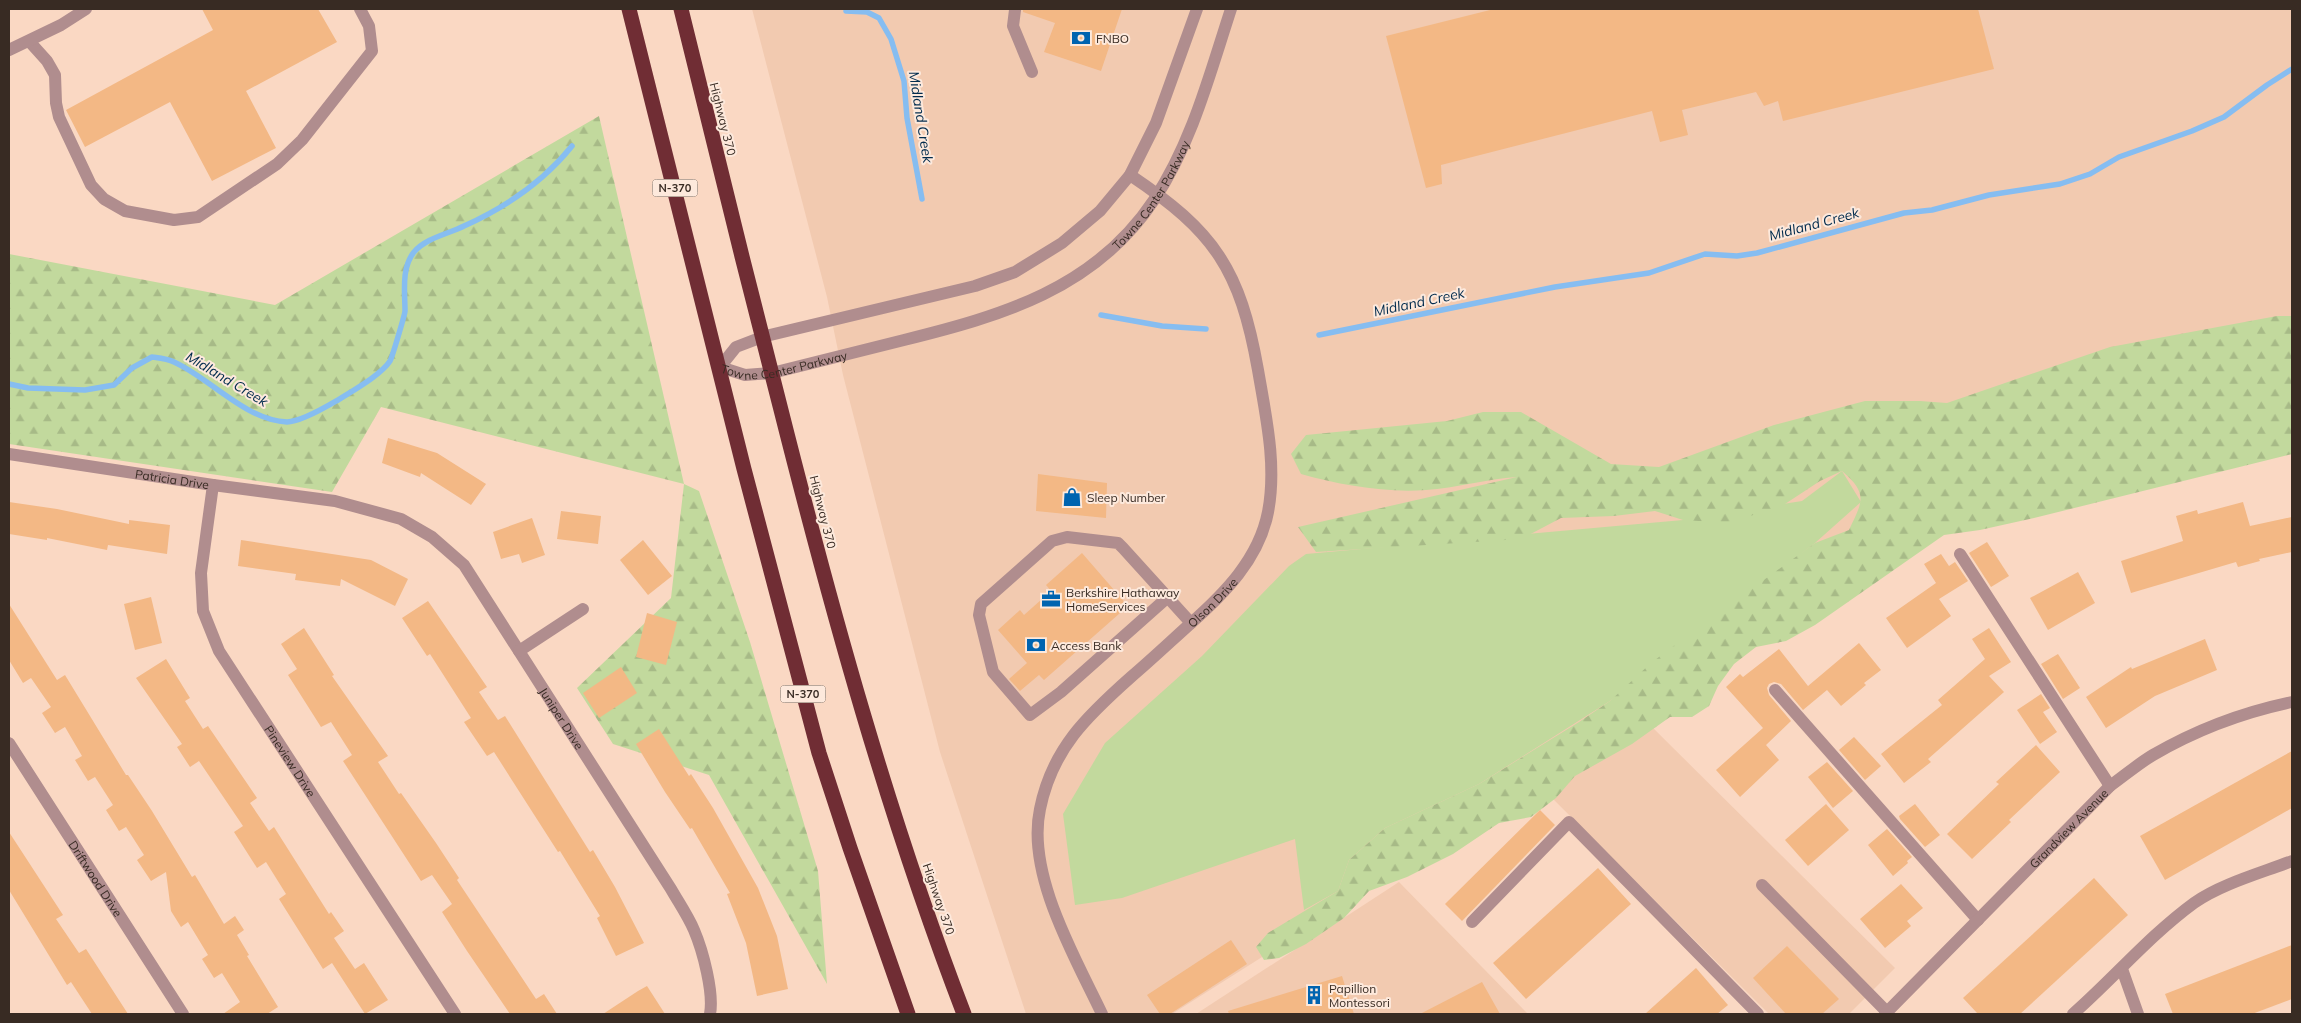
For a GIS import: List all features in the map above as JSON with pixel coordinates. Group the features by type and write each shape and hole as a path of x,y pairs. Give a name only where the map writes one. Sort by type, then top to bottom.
{"highway":[{"name":"N-370","path":"629,9 749,488 819,753 908,1014"},
{"name":"Highway 370","path":"681,9 762,337 854,684 924,906 964,1014"}],"street":[{"path":"9,50 61,25 86,9"},
{"path":"29,41 47,61 54,75 56,103 60,117 91,185 104,198 125,210 174,220 198,217 276,164 302,140 372,51 369,26 360,9"},
{"name":"Towne Center Parkway","path":"1197,9 1156,123 1130,175 1100,211 1084,226 1042,257 1015,272 943,296 762,337 736,347 720,367 745,375 772,373 968,324 1049,293 1079,275 1122,239 1138,221 1158,193 1194,120 1232,9"},
{"path":"1015,10 1013,26 1032,72"},
{"name":"Olson Drive","path":"1102,1014 1049,894 1042,865 1038,843 1038,821 1040,807 1052,768 1077,729 1094,710 1191,623 1234,581 1260,538 1268,514 1272,469 1269,434 1252,333 1234,280 1205,237 1177,208 1130,175"},
{"name":"Patricia Drive","path":"9,454 212,485 335,501"},
{"name":"Pineview Drive","path":"212,485 202,573 203,611 219,651 455,1014"},
{"name":"Juniper Drive","path":"335,501 401,519 432,537 464,565 671,889 694,931 711,1009"},
{"path":"1168,597 1061,692 1030,715 993,672 978,615 981,604 1052,541 1059,537 1118,543 1168,597 1191,623"},
{"path":"1960,554 2110,786"},
{"path":"519,651 583,609"},
{"path":"1775,690 1978,920"},
{"name":"Grandview Avenue","path":"1886,1013 2110,786 2152,755 2206,728 2268,707 2292,702"},
{"name":"Driftwood Drive","path":"9,743 183,1014"},
{"path":"1472,922 1569,822 1758,1014"},
{"path":"2073,1014 2122,969 2148,940 2195,902 2236,882 2292,861"},
{"path":"1762,885 1886,1013"},
{"path":"2122,969 2138,1014"}],"shaded area":[{"path":"752,9 2292,9 2292,347 2192,369 1172,1014 1026,1014 940,752 843,375 827,297"},
{"path":"1647,722 1895,968 1849,1014 1769,1014 1543,789"},
{"path":"1399,882 1528,1014 1196,1014"}],"green space":[{"path":"599,116 684,484 381,407 332,492 9,444 9,254 275,305"},
{"path":"2277,316 2292,316 2292,454 2034,518 1980,530 1944,535 1815,625 1786,641 1756,647 1734,664 1718,686 1709,706 1692,717 1670,717 1632,744 1575,776 1556,798 1531,817 1499,823 1453,854 1407,877 1369,891 1344,918 1306,944 1279,958 1264,960 1256,947 1268,933 1338,891 1349,860 1385,828 1479,784 1610,701 1651,663 1815,543 1849,530 1860,505 1860,492 1851,479 1842,471 1820,481 1785,504 1730,523 1683,520 1655,511 1614,516 1561,518 1521,539 1316,552 1298,527 1517,477 1410,491 1379,489 1331,482 1301,474 1291,454 1306,435 1447,421 1483,412 1521,412 1611,464 1659,467 1774,425 1865,401 1947,403 2110,347"},
{"path":"1842,471 1861,502 1815,543 1610,701 1479,784 1385,828 1349,860 1338,891 1304,910 1295,839 1122,898 1075,905 1063,814 1105,743 1202,656 1289,566 1306,554 1683,520 1802,501"},
{"path":"684,484 699,491 750,642 818,871 827,984 709,775 613,744 577,688 671,598"}],"building":[{"path":"202,9 318,9 337,42 246,91 276,148 212,181 170,102 85,147 66,110 213,30"},
{"name":"FNBO","path":"1023,9 1122,9 1101,71 1044,52 1055,23 1023,12"},
{"path":"1494,9 1978,9 1994,69 1783,121 1778,101 1764,106 1756,92 1682,110 1688,135 1660,142 1652,111 1441,165 1442,184 1426,188 1386,36"},
{"path":"388,438 437,453 486,484 471,505 421,473 420,477 382,463"},
{"name":"Sleep Number","path":"1038,474 1107,483 1106,518 1036,511"},
{"path":"9,502 57,509 129,524 129,520 170,525 167,554 108,545 107,550 47,538 47,540 9,534"},
{"path":"2243,502 2250,526 2292,517 2292,552 2259,559 2260,561 2238,567 2236,562 2131,593 2121,561 2183,541 2176,516 2197,510 2198,514"},
{"path":"561,511 601,516 598,544 557,539"},
{"path":"532,518 545,555 522,563 519,554 501,559 493,532"},
{"path":"241,540 371,560 408,579 395,606 341,579 340,586 295,580 296,574 238,566"},
{"path":"643,540 672,576 648,595 620,560"},
{"path":"1987,542 2009,576 1991,587 1969,553"},
{"path":"1082,553 1128,606 1044,680 1039,675 1020,691 1009,679 1027,663 998,630 1020,610 1024,615 1051,591 1046,585"},
{"path":"1941,554 1949,566 1955,562 1968,581 1939,599 1951,616 1907,648 1886,618 1936,583 1924,564"},
{"path":"2078,572 2095,603 2048,630 2030,598"},
{"path":"151,597 162,643 135,650 124,604"},
{"path":"428,601 487,687 479,692 498,720 505,716 590,852 593,850 644,943 616,956 597,918 600,916 560,851 558,852 494,752 487,756 464,722 471,718 430,654 427,656 402,618"},
{"path":"9,604 57,680 65,675 126,775 128,775 152,811 192,877 195,875 224,924 235,916 244,930 237,935 249,955 247,956 278,1007 267,1014 223,1014 240,1002 222,973 214,978 202,959 208,955 188,922 181,927 171,911 166,872 151,881 137,860 144,855 126,827 119,831 106,810 113,805 95,777 88,781 75,760 82,756 65,727 55,733 42,713 51,707 31,678 23,683 9,660"},
{"path":"647,613 677,622 666,665 636,657"},
{"path":"304,628 334,675 332,676 388,756 378,762 399,794 401,793 436,843 459,878 457,880 536,999 544,994 557,1014 510,1014 442,912 452,904 432,875 421,881 343,761 352,755 331,722 321,727 288,675 297,669 281,644"},
{"path":"1989,628 2011,662 1989,676 2004,692 1928,759 1931,762 1904,783 1881,754 1942,705 1938,700 1985,659 1972,639"},
{"path":"2205,639 2217,670 2155,696 2106,728 2086,697 2131,667 2132,669"},
{"path":"1859,643 1881,670 1864,683 1866,685 1841,706 1827,690 1803,710 1781,684 1774,682 1769,684 1767,688 1769,695 1791,721 1766,745 1779,760 1740,797 1716,770 1763,728 1726,687 1740,674 1743,677 1779,649 1808,686"},
{"path":"2058,654 2080,688 2063,699 2041,664"},
{"path":"166,659 190,698 185,701 203,729 208,726 257,798 250,803 269,831 274,827 329,914 331,912 344,931 334,938 355,969 364,963 388,1000 365,1014 332,963 323,969 279,899 286,894 266,862 257,868 234,832 243,826 199,761 190,767 177,747 182,744 136,678"},
{"path":"621,667 637,693 599,718 583,693"},
{"path":"2041,694 2050,708 2043,712 2057,732 2040,744 2017,710"},
{"path":"659,729 689,776 691,774 713,808 758,888 777,936 788,989 757,996 746,943 727,894 730,893 692,828 690,829 665,792 636,744"},
{"path":"1854,737 1881,766 1865,780 1839,750"},
{"path":"2036,745 2060,772 2009,820 2011,822 1972,859 1947,834 1999,784 1996,782"},
{"path":"2292,751 2292,808 2165,880 2140,836"},
{"path":"1827,762 1853,791 1833,808 1808,777"},
{"path":"1826,804 1849,830 1808,866 1785,840"},
{"path":"1915,804 1940,835 1925,847 1899,816"},
{"path":"1540,810 1555,825 1462,921 1445,904"},
{"path":"1887,829 1912,857 1893,876 1868,845"},
{"path":"9,832 63,915 56,919 79,953 86,949 128,1014 92,1014 71,982 67,985 9,890"},
{"path":"1598,868 1631,904 1526,999 1493,963"},
{"path":"2094,878 2128,915 2020,1014 1978,1014 1963,998"},
{"path":"1901,884 1923,908 1907,921 1911,926 1885,948 1860,919"},
{"path":"1231,940 1247,964 1170,1014 1160,1014 1147,995"},
{"path":"2292,945 2292,999 2252,1014 2173,1014 2165,994"},
{"path":"1787,946 1839,999 1822,1014 1786,1014 1753,978"},
{"path":"1696,968 1728,1005 1717,1014 1645,1014"},
{"name":"Papillion Montessori","path":"1342,976 1354,1014 1229,1014 1228,1011"},
{"path":"1482,982 1500,1014 1420,1014"},
{"path":"647,986 665,1014 603,1014 638,991"}],"waterway":[{"name":"Midland Creek","path":"846,11 867,12 879,18 891,39 904,81 907,118 922,199"},
{"name":"Midland Creek","path":"1319,335 1555,287 1649,273 1705,254 1737,256 1757,253 1904,213 1932,210 1989,195 2060,184 2090,174 2119,157 2192,131 2224,117 2292,69"},
{"name":"Midland Creek","path":"9,384 28,388 85,390 114,385 132,368 152,357 172,361 242,406 272,420 287,422 306,417 333,403 366,382 380,372 390,361 405,311 405,273 414,252 425,243 479,219 508,202 549,171 572,146"},
{"name":"Midland Creek","path":"1101,315 1162,326 1206,329"}],"place":[{"name":"FNBO","path":"1081,38"},
{"name":"Sleep Number","path":"1072,497"},
{"name":"Berkshire Hathaway HomeServices","path":"1051,599"},
{"name":"Access Bank","path":"1036,645"},
{"name":"Papillion Montessori","path":"1314,995"}]}
